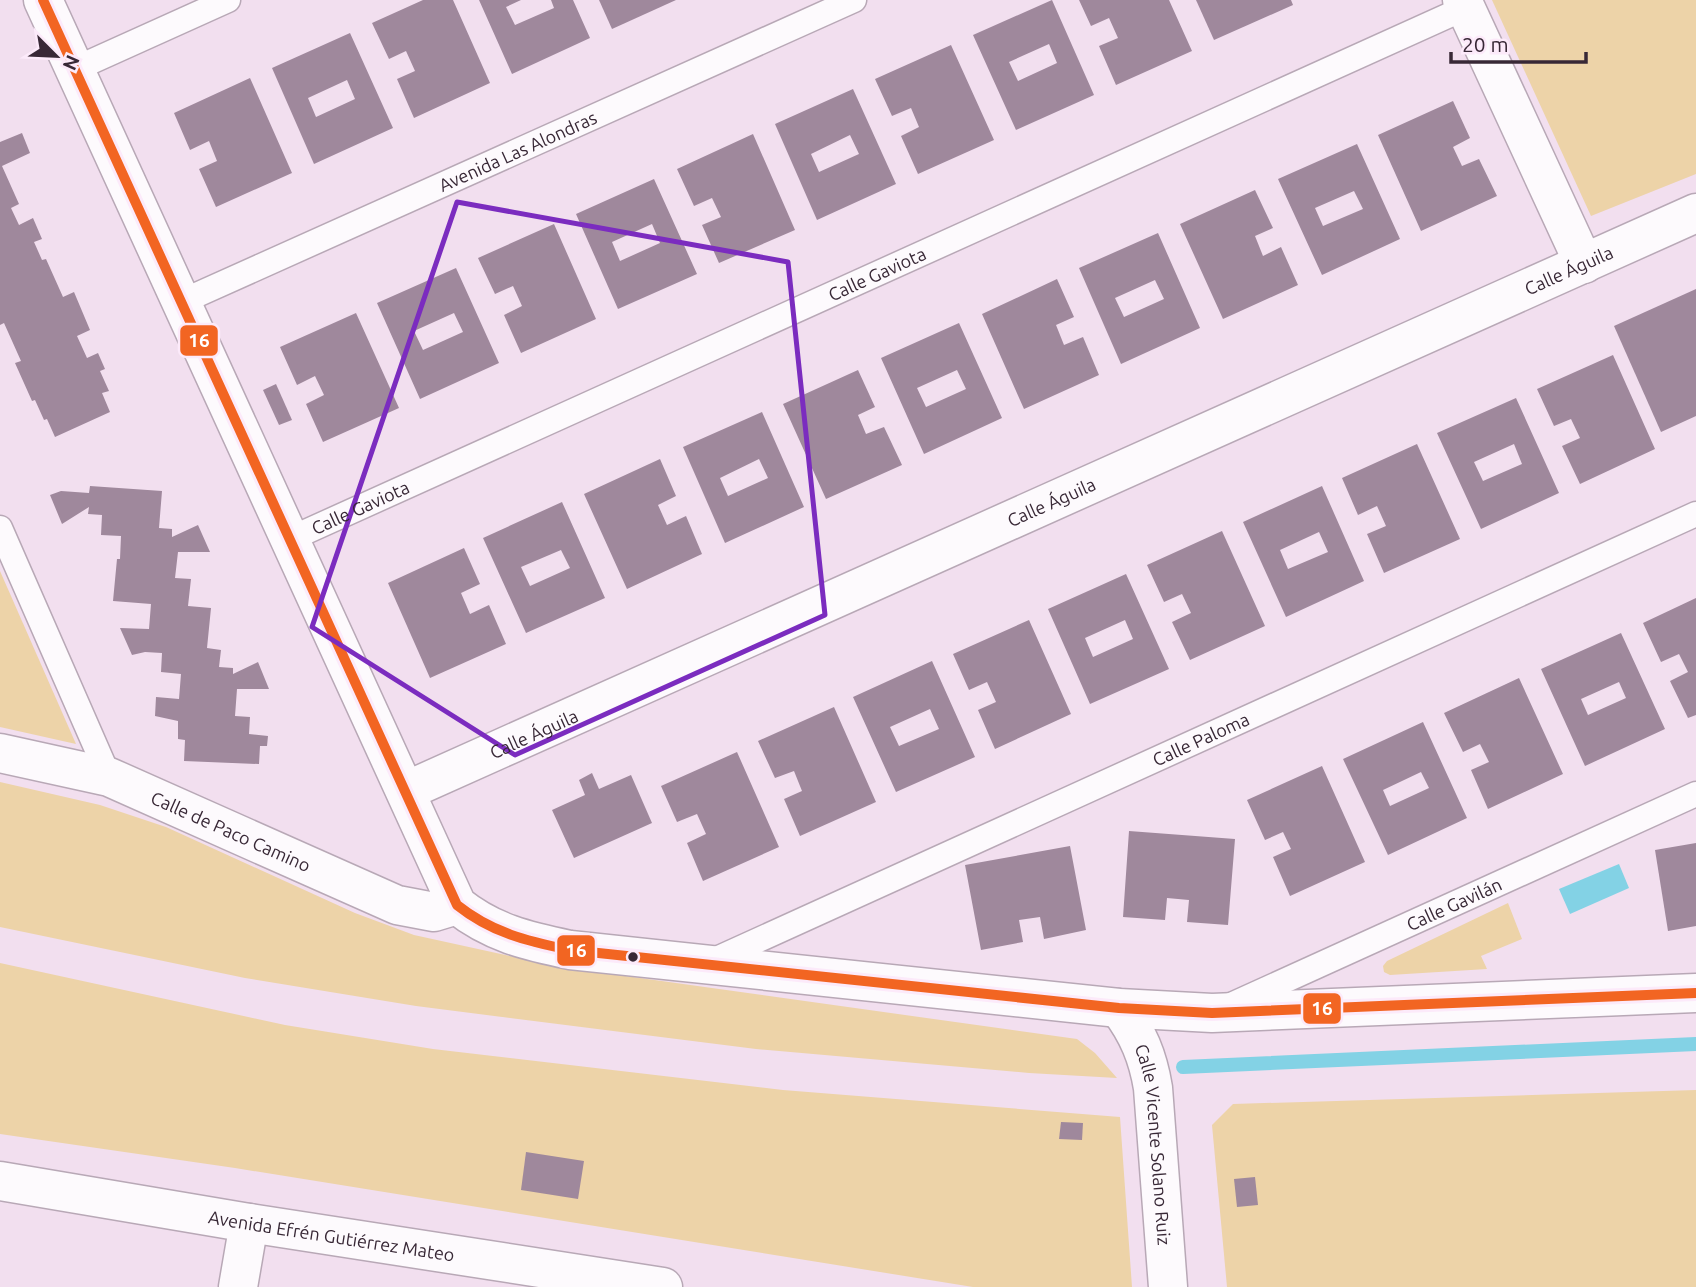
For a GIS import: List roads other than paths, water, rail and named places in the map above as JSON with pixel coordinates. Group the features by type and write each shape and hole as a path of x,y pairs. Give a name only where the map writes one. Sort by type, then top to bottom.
{"street":[{"path":"43,0 457,905 477,921 502,933 570,950 1119,1008 1212,1013 1696,993"},
{"path":"1464,4 1584,264"},
{"name":"Calle Águila","path":"406,791 1696,213"},
{"name":"Calle de Paco Camino","path":"0,753 109,777 397,905 434,912 457,905"},
{"name":"Calle Vicente Solano Ruiz","path":"1119,1008 1133,1026 1150,1065 1168,1287"},
{"name":"Avenida Efrén Gutiérrez Mateo","path":"0,1181 248,1223 663,1287"},
{"path":"238,1287 248,1223"}],"lane":[{"path":"75,69 228,0"},
{"name":"Avenida Las Alondras","path":"181,302 855,0"},
{"name":"Calle Gaviota","path":"290,539 1464,4"},
{"name":"Calle Paloma","path":"706,963 1696,514"},
{"path":"0,528 109,777"},
{"name":"Calle Gavilán","path":"1212,1013 1696,794"}],"water":[{"path":"1619,864 1629,888 1570,914 1559,889"}],"waterway":[{"path":"1183,1067 1696,1044"}]}
